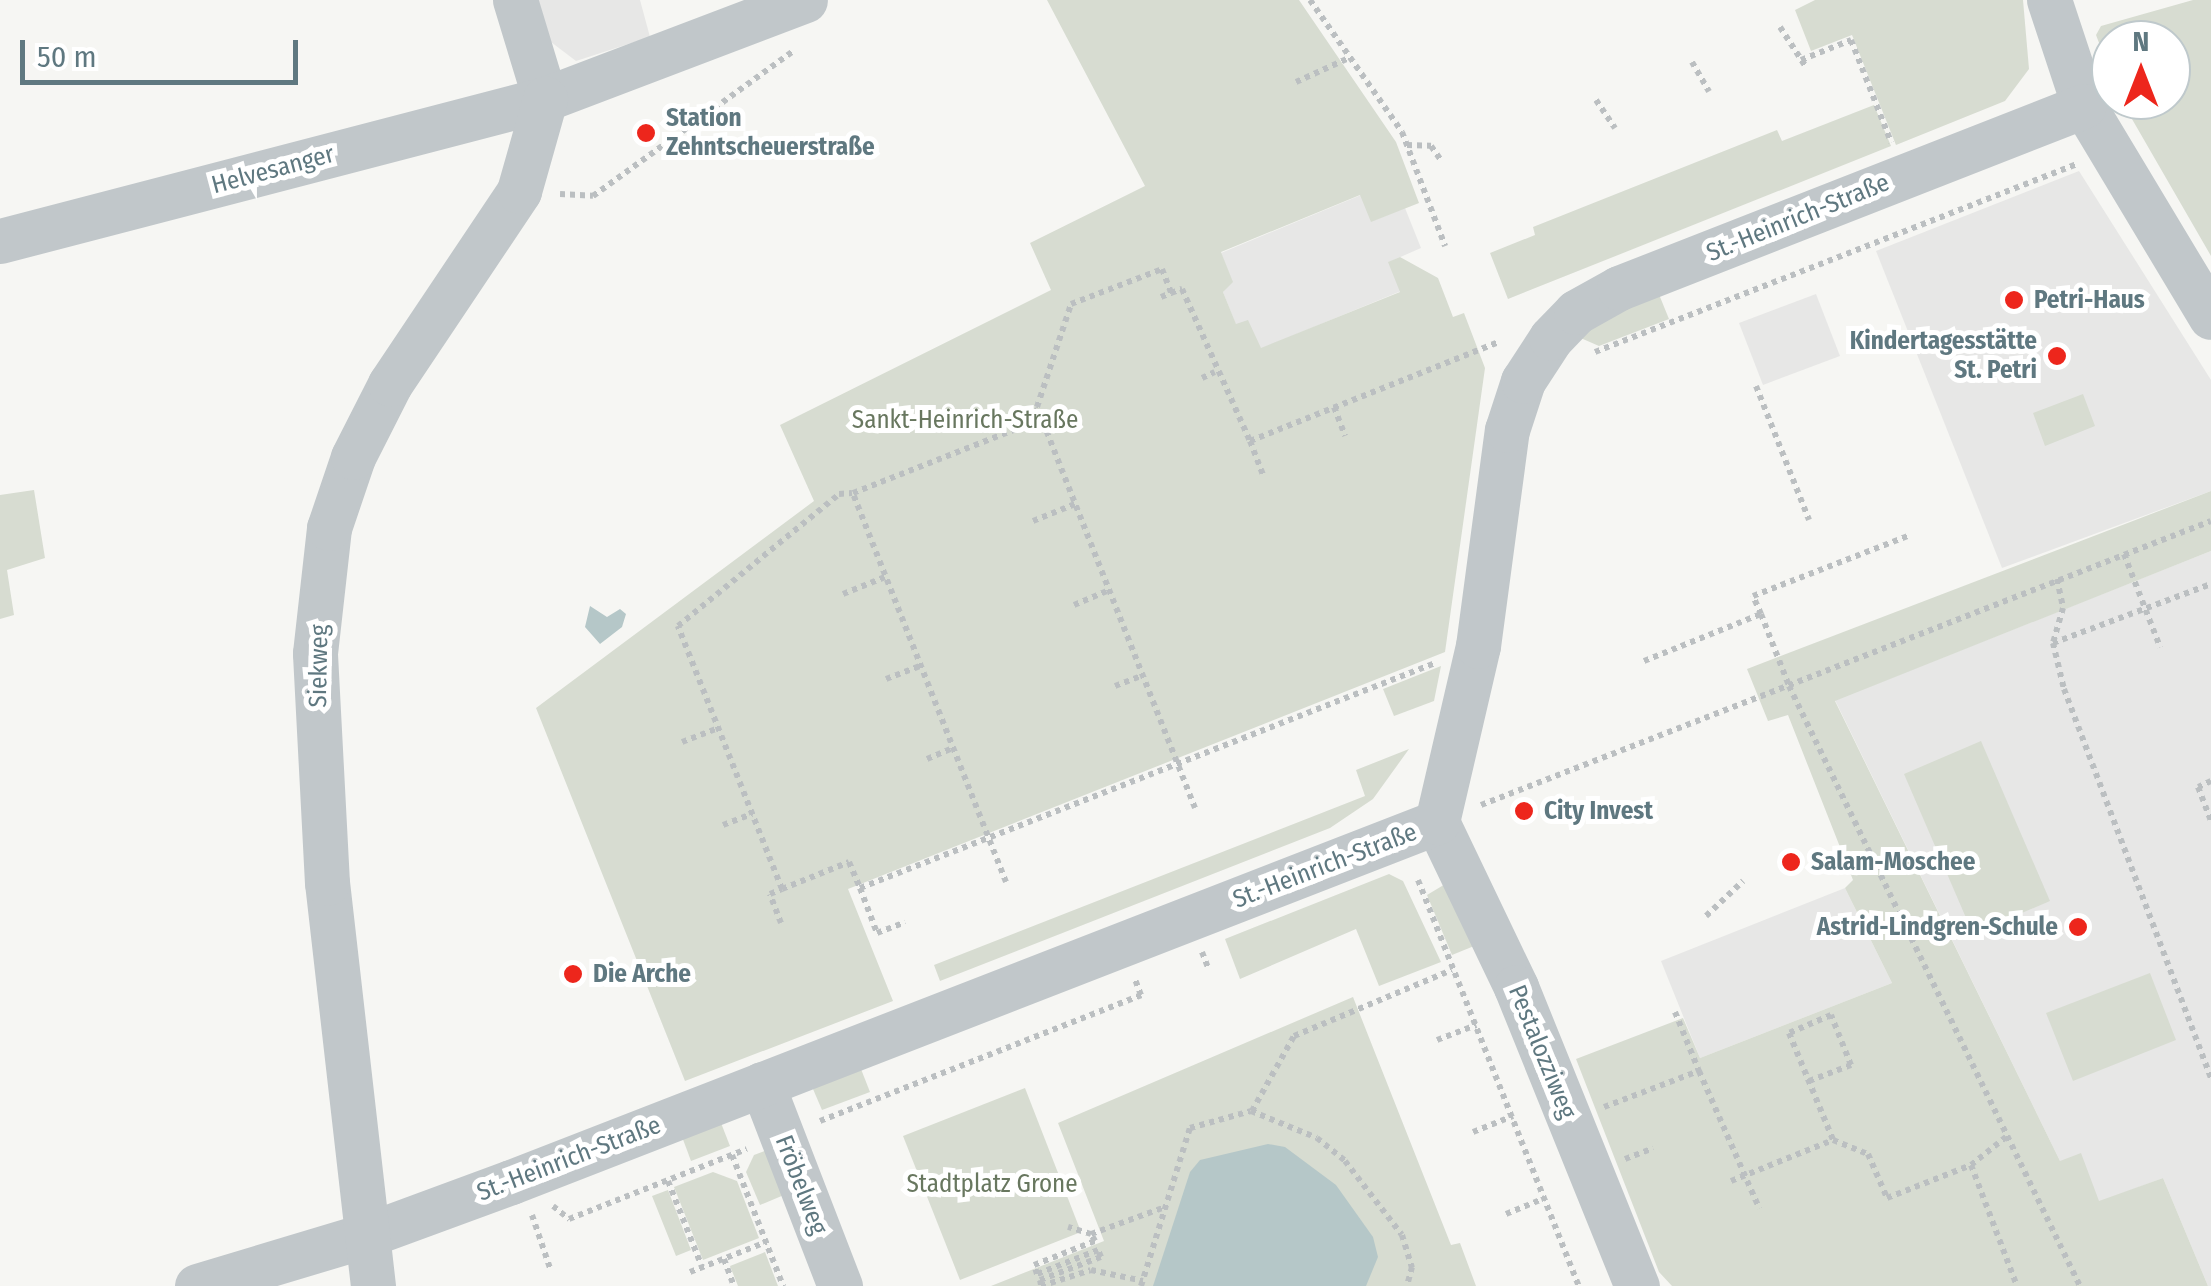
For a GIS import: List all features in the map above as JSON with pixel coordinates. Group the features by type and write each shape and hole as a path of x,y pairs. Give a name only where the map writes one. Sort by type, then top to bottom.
{"street":[{"path":"515,0 545,99"},
{"path":"2049,0 2084,106 2211,317"},
{"name":"Helvesanger","path":"0,241 545,99 808,20"},
{"name":"Siekweg","path":"373,1286 327,883 316,672 329,528 390,384 519,192 545,99"},
{"name":"St.-Heinrich-Straße","path":"197,1286 366,1236 1437,822 1478,646 1507,430 1523,381 1576,312 1619,288 2084,106"},
{"name":"Pestalozziweg","path":"1437,822 1500,951 1637,1286"},
{"name":"Fröbelweg","path":"762,1084 840,1286"}],"path":[{"path":"1310,0 1407,144 1444,246"},
{"path":"519,192 593,196 808,20"},
{"path":"1780,27 1804,64 1851,40 1905,176"},
{"path":"1296,82 1349,58"},
{"path":"1692,62 1709,91"},
{"path":"1596,100 1615,128"},
{"path":"1407,144 1432,146 1442,162"},
{"path":"1544,349 1602,352 2109,151"},
{"path":"1172,293 1162,268 1072,304 1037,407 1195,808"},
{"path":"1161,297 1182,289 1215,372"},
{"path":"1250,440 1500,342"},
{"path":"1202,378 1222,370 1264,474"},
{"path":"1756,386 1810,520"},
{"path":"1334,407 1345,436"},
{"path":"782,889 678,626 839,494 853,493 1042,419"},
{"path":"853,493 1006,882"},
{"path":"1032,521 1075,504"},
{"path":"1580,1286 1476,1024 1416,887 1437,822 2211,521"},
{"path":"1908,536 1753,596 1789,686 2080,1286"},
{"path":"2124,554 2160,646"},
{"path":"843,594 885,577"},
{"path":"2057,579 2063,608 2053,643 2064,689 2211,1078"},
{"path":"2053,643 2211,584"},
{"path":"1074,605 1110,590"},
{"path":"1644,661 1761,614"},
{"path":"860,888 1478,646"},
{"path":"886,678 920,666"},
{"path":"1114,686 1142,675"},
{"path":"682,742 718,728"},
{"path":"927,759 953,748"},
{"path":"2211,781 2198,786 2211,820"},
{"path":"724,825 752,814"},
{"path":"781,923 770,894 849,862 877,933 904,922"},
{"path":"1706,916 1743,881"},
{"path":"1252,1111 1294,1036 1500,951"},
{"path":"1675,1012 1740,1177 1759,1208"},
{"path":"1809,1081 1851,1065 1831,1015 1789,1032 1832,1140"},
{"path":"1437,1040 1476,1024"},
{"path":"1570,1120 1699,1072"},
{"path":"1091,1234 1094,1241 1034,1265 1037,1274 1098,1250 1101,1257 1040,1280 1040,1286 1108,1269 1142,1284 1190,1128 1252,1111 1317,1138 1344,1162 1402,1235 1412,1267 1406,1286"},
{"path":"1473,1132 1512,1116"},
{"path":"1731,1180 1832,1140 1868,1154 1887,1198 1971,1165 2006,1138"},
{"path":"732,1155 783,1286"},
{"path":"1971,1165 2017,1286"},
{"path":"668,1180 702,1267"},
{"path":"1506,1214 1545,1198"},
{"path":"1068,1228 1091,1234 1166,1207"},
{"path":"690,1272 766,1242"},
{"path":"724,1259 734,1286"}],"shaded area":[{"path":"538,0 640,0 650,37 576,61 551,42"},
{"name":"Kindertagesstätte St. Petri","path":"2079,171 2211,380 2211,491 2002,568 1876,251"},
{"path":"1361,195 1372,221 1405,208 1421,248 1389,262 1401,291 1260,349 1236,325 1223,292 1232,281 1221,253"},
{"path":"1816,294 1840,356 1763,385 1739,323"},
{"name":"Astrid-Lindgren-Schule","path":"2211,551 2208,1286 2163,1178 2099,1202 2060,1161 1835,700"},
{"path":"590,606 607,617 620,609 626,614 622,627 600,644 585,627"},
{"path":"1845,888 1892,983 1700,1058 1661,961"},
{"path":"1268,1144 1285,1147 1336,1185 1373,1237 1378,1257 1366,1286 1153,1286 1190,1172 1200,1160"}],"green space":[{"name":"Sankt-Heinrich-Straße","path":"1047,0 1299,0 1396,142 1419,203 1371,222 1360,195 1221,252 1233,282 1223,292 1236,324 1248,320 1261,348 1400,292 1388,262 1400,257 1438,278 1453,317 1464,313 1485,368 1445,652 848,889 893,1001 685,1081 536,708 814,501 780,425 1051,290 1030,243 1145,186"},
{"path":"1815,0 2023,0 2029,69 2005,101 1896,145 1852,35 1811,51 1795,10"},
{"path":"2193,0 2211,0 2211,256 2133,120 2191,120 2191,20 2122,20"},
{"path":"1874,105 1891,146 1508,299 1490,253 1535,235 1533,227 1777,130 1782,141"},
{"path":"1658,292 1669,319 1599,346 1576,336"},
{"path":"2083,394 2095,426 2045,446 2033,413"},
{"path":"34,490 45,558 7,570 14,615 0,619 0,495"},
{"path":"2211,491 2211,551 1835,701 2060,1161 2081,1153 2099,1201 2163,1178 2208,1286 1672,1286 1659,1272 1576,1059 1683,1018 1700,1058 1892,983 1845,888 1853,880 1788,715 1768,721 1747,669"},
{"path":"1441,666 1434,701 1394,716 1383,689"},
{"path":"1981,741 2050,901 1973,934 1904,774"},
{"path":"1409,749 1373,799 1330,828 940,981 934,965 1365,796 1356,770"},
{"path":"1389,874 1403,881 1441,962 1379,986 1356,929 1240,979 1225,939"},
{"path":"1447,883 1479,944 1452,955 1427,895"},
{"path":"2150,973 2176,1040 2073,1081 2046,1013"},
{"path":"1353,997 1451,1245 1460,1243 1476,1286 991,1286 1104,1241 1058,1123"},
{"path":"859,1064 870,1092 822,1110 813,1089"},
{"name":"Stadtplatz Grone","path":"1025,1088 1081,1232 960,1280 903,1136"},
{"path":"721,1123 730,1146 691,1161 681,1134"},
{"path":"767,1150 784,1195 760,1205 746,1172 754,1155"},
{"path":"713,1172 737,1181 759,1238 703,1260 674,1187"},
{"path":"668,1190 691,1250 676,1256 652,1196"},
{"path":"765,1252 778,1286 738,1286 730,1266"}],"place":[{"name":"Station Zehntscheuerstraße","path":"646,133"},
{"name":"Petri-Haus","path":"2014,300"},
{"name":"Kindertagesstätte St. Petri","path":"2057,356"},
{"name":"City Invest","path":"1524,811"},
{"name":"Salam-Moschee","path":"1791,862"},
{"name":"Astrid-Lindgren-Schule","path":"2078,927"},
{"name":"Die Arche","path":"573,974"}]}
